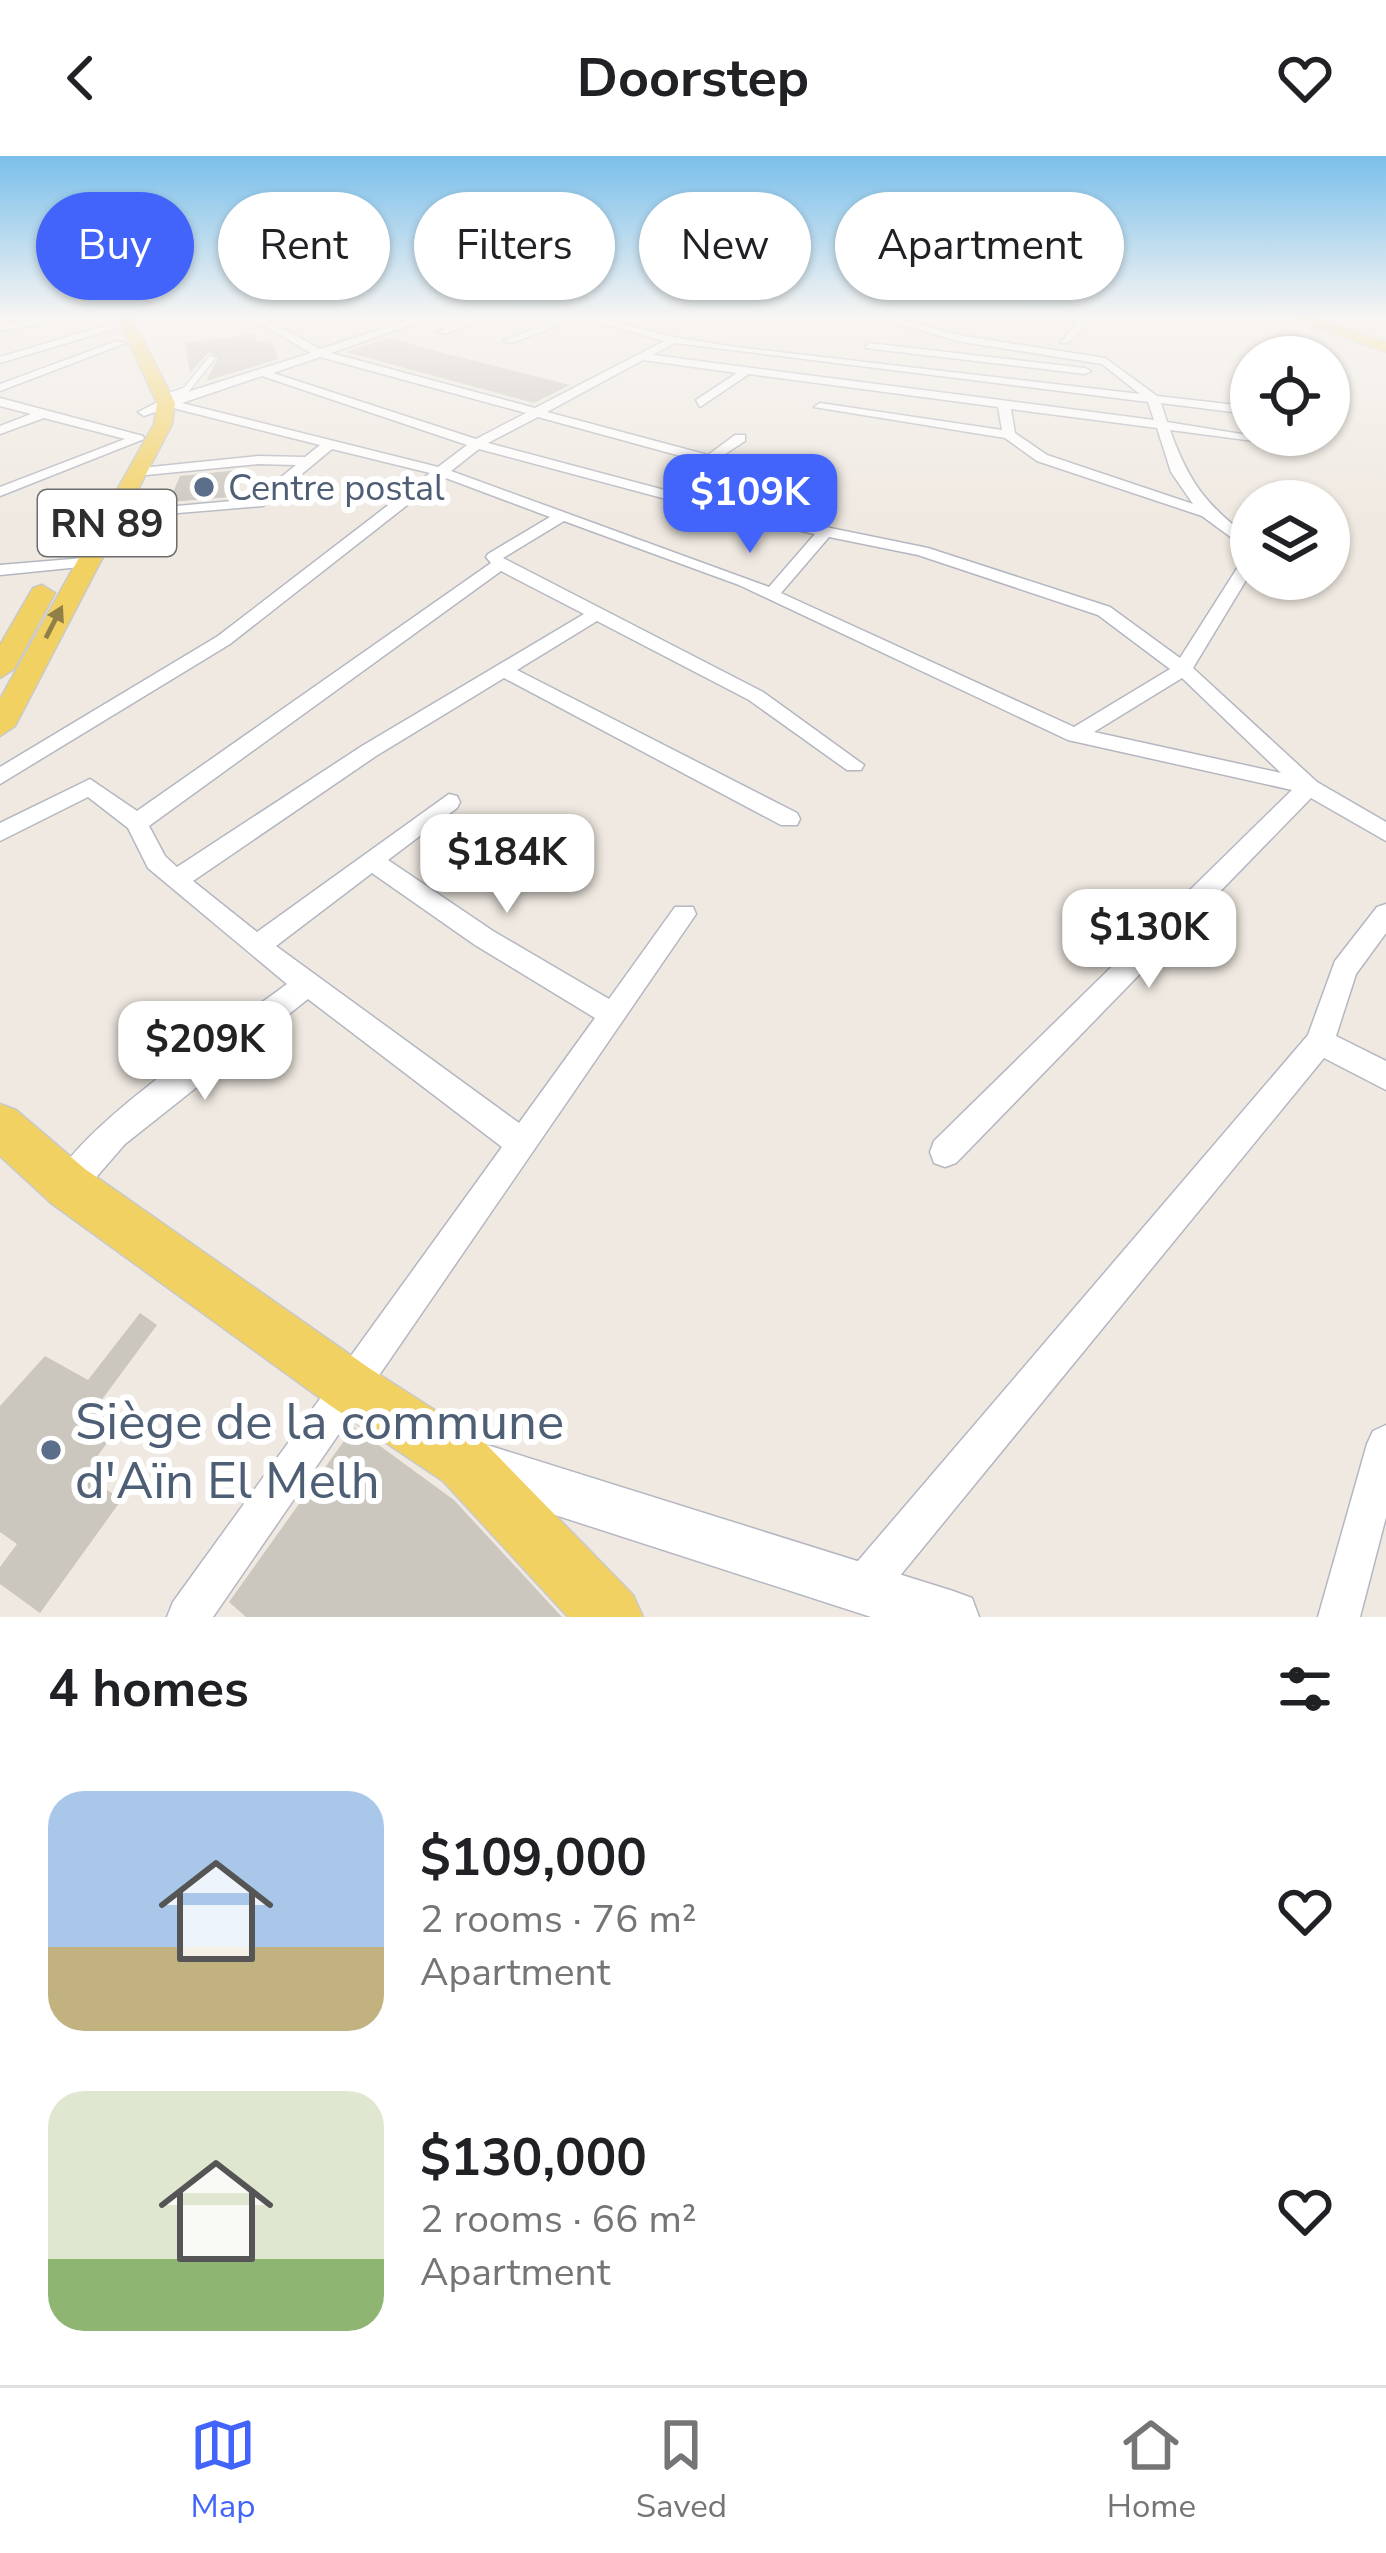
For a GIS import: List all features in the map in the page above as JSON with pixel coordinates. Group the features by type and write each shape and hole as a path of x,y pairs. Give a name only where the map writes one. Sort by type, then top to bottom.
{"main road":[{"path":"149,386 158,405"},
{"name":"RN 89","path":"0,669 158,405"},
{"name":"RN 89","path":"0,727 84,563 163,424 158,405"},
{"path":"0,1126 68,1186 350,1387 463,1461 611,1617"}],"street":[{"path":"158,405 216,386"},
{"path":"303,386 477,444 731,512 942,557 1104,611 1183,669 1309,787 1386,833"},
{"path":"440,386 710,460 740,438"},
{"path":"0,777 224,640 477,444 588,386"},
{"path":"700,403 724,386"},
{"path":"838,386 816,412 1009,435 1042,458 1207,513"},
{"path":"857,386 1230,434"},
{"path":"971,401 977,386"},
{"path":"1056,386 1230,408"},
{"path":"1140,386 1153,398 1178,472 1207,513 1230,531"},
{"path":"0,402 138,439"},
{"path":"158,405 440,472 772,592 1075,735 1309,787"},
{"path":"1004,405 1009,435"},
{"path":"0,430 44,414"},
{"path":"0,492 138,439"},
{"path":"111,516 258,503 328,445"},
{"path":"136,472 258,460 309,461"},
{"path":"562,516 494,557 595,615 756,696 854,765"},
{"path":"772,592 826,530"},
{"path":"0,570 84,563"},
{"path":"137,823 500,564"},
{"path":"1075,735 1183,669 1230,593"},
{"path":"176,880 368,751 506,673 595,615"},
{"path":"506,673 789,819"},
{"path":"0,833 90,787 137,823 156,862 176,880 522,1144"},
{"path":"945,1152 1309,787"},
{"path":"257,946 449,802"},
{"path":"372,861 484,938 613,1016"},
{"path":"188,1617 684,914"},
{"path":"861,1590 1320,1042 1343,969 1386,914"},
{"path":"68,1186 114,1133 307,984"},
{"path":"1320,1042 1386,1076"},
{"path":"1339,1617 1386,1444"},
{"path":"463,1461 953,1617"}],"lane":[{"path":"158,405 189,386"}],"building":[{"path":"472,386 568,386 534,403"},
{"name":"Centre postal","path":"239,470 230,497 169,502 180,476"},
{"name":"Siège de la commune d'Aïn El Melh","path":"140,1313 157,1325 95,1409 120,1425 83,1476 122,1499 40,1613 0,1584 0,1567 17,1544 0,1532 0,1406 45,1356 88,1380"},
{"path":"354,1427 454,1500 562,1617 246,1617 229,1602"}],"place":[{"name":"Centre postal","path":"204,487"},
{"name":"Siège de la commune d'Aïn El Melh","path":"51,1450"}]}
